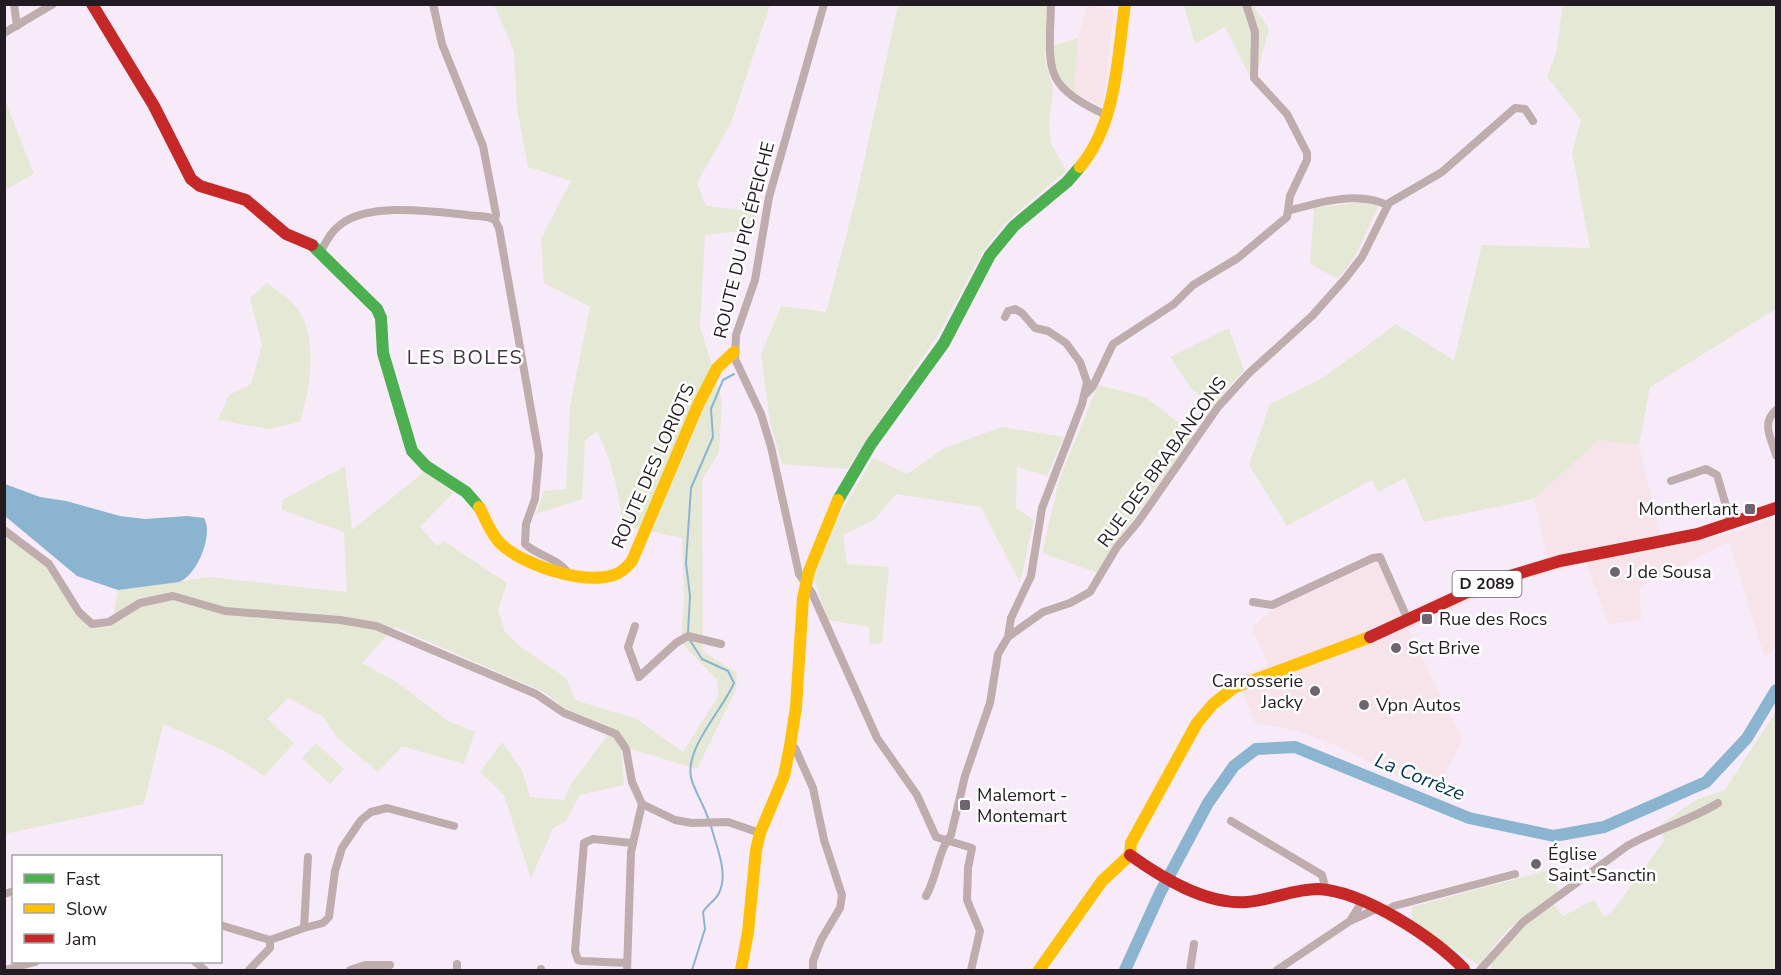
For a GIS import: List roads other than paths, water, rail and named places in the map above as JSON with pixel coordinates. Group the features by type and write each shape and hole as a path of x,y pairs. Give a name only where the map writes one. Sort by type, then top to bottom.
{"main road":[{"name":"ROUTE DES LORIOTS","path":"92,4 154,106 191,179 200,186 246,200 286,234 321,252 377,309 381,318 383,353 412,452 420,463 474,499 499,543 516,557 536,565 593,578 609,577 621,572 632,561 698,405 717,368 734,352"},
{"path":"741,970 748,932 752,873 760,833 784,776 790,746 806,584 837,501 871,444 944,343 990,255 1014,226 1084,164 1103,133 1108,116 1125,4"},
{"name":"D 2089","path":"1039,970 1102,881 1130,855 1131,843 1197,723 1213,704 1235,687 1346,648 1480,587 1539,567 1667,541 1776,508"},
{"path":"1130,855 1199,893 1229,902 1246,902 1303,890 1326,890 1350,895 1380,911 1470,970"}],"street":[{"path":"14,4 17,26"},
{"path":"4,33 53,4"},
{"path":"433,4 442,44 483,146 538,455 537,487 524,535 525,544 532,551 563,566 568,573"},
{"name":"ROUTE DU PIC ÉPEICHE","path":"824,4 769,197 754,279 736,335 734,352 761,414 771,447 799,574 812,593 877,738 917,795 936,837 945,841"},
{"path":"1051,4 1050,56 1053,74 1062,89 1108,116"},
{"path":"1083,396 1093,386 1113,344 1174,304 1193,285 1238,258 1287,217 1290,196 1307,160 1307,153 1287,114 1254,78 1255,32 1246,4"},
{"path":"1288,211 1313,203 1367,197 1387,204 1442,172 1515,108 1525,109 1533,122"},
{"name":"RUE DES BRABANCONS","path":"926,896 938,871 945,841 951,835 965,776 990,703 998,654 1008,638 1043,612 1070,603 1090,592 1117,547 1138,522 1218,407 1248,374 1312,316 1362,257 1387,204"},
{"path":"321,252 341,223 364,212 417,212 488,217 495,220"},
{"path":"1005,317 1008,311 1015,309 1022,313 1035,328 1048,331 1066,343 1080,362 1087,382 1042,508 1031,576 1011,618 1008,638"},
{"path":"1776,410 1768,417 1767,424 1776,454"},
{"path":"1671,480 1706,469 1712,471 1717,475 1731,523"},
{"path":"4,530 49,564 79,612 92,624 109,621 140,603 173,596 225,610 340,620 376,626 536,694 564,713 616,734 626,749 632,782 642,804 632,843 627,967 578,960 575,951 584,843 593,839 632,843"},
{"path":"1253,602 1272,605 1373,558 1380,557 1384,559 1408,620"},
{"path":"634,626 628,646 639,677 688,636 721,644"},
{"path":"790,746 795,748 813,788 824,840 842,895 840,908 821,940 813,961 813,970"},
{"path":"1470,970 1523,922 1627,846 1697,816 1718,803"},
{"path":"642,804 675,820 705,822 715,820 760,833"},
{"path":"222,926 270,939 323,923 329,917 335,871 342,848 361,820 371,812 387,808 454,826"},
{"path":"1231,821 1322,875 1326,890"},
{"path":"945,841 972,848 968,868 967,900 980,931 971,970"},
{"path":"304,928 308,857"},
{"path":"1277,970 1350,921 1394,906 1515,874"},
{"path":"1350,921 1362,902"},
{"path":"249,970 270,948 270,939"},
{"path":"1190,970 1194,944"},
{"path":"5,970 32,963"},
{"path":"350,970 365,965 390,965"}],"water":[{"path":"5,484 40,497 66,501 120,516 145,519 187,516 204,518 207,534 202,554 192,572 179,582 118,590 77,576 5,516"}],"waterway":[{"path":"688,633 690,596 686,563 691,488 713,437 711,409 723,380 734,374"},
{"path":"689,639 702,659 728,671 734,683 699,741 691,766 692,782 709,821"},
{"name":"La Corrèze","path":"1125,970 1160,893 1208,803 1234,766 1256,749 1295,747 1469,818 1554,836 1604,827 1706,782 1747,738 1776,690"},
{"path":"692,970 705,929 703,912 718,896 722,885 721,860 711,826"}],"place":[{"name":"Montherlant","path":"1750,509"},
{"name":"J de Sousa","path":"1615,572"},
{"name":"Rue des Rocs","path":"1427,619"},
{"name":"Sct Brive","path":"1396,648"},
{"name":"Carrosserie Jacky","path":"1315,691"},
{"name":"Vpn Autos","path":"1364,705"},
{"name":"Malemort - Montemart","path":"965,805"},
{"name":"Église Saint-Sanctin","path":"1536,864"}],"district":[{"name":"LES BOLES","path":"465,357"}]}
